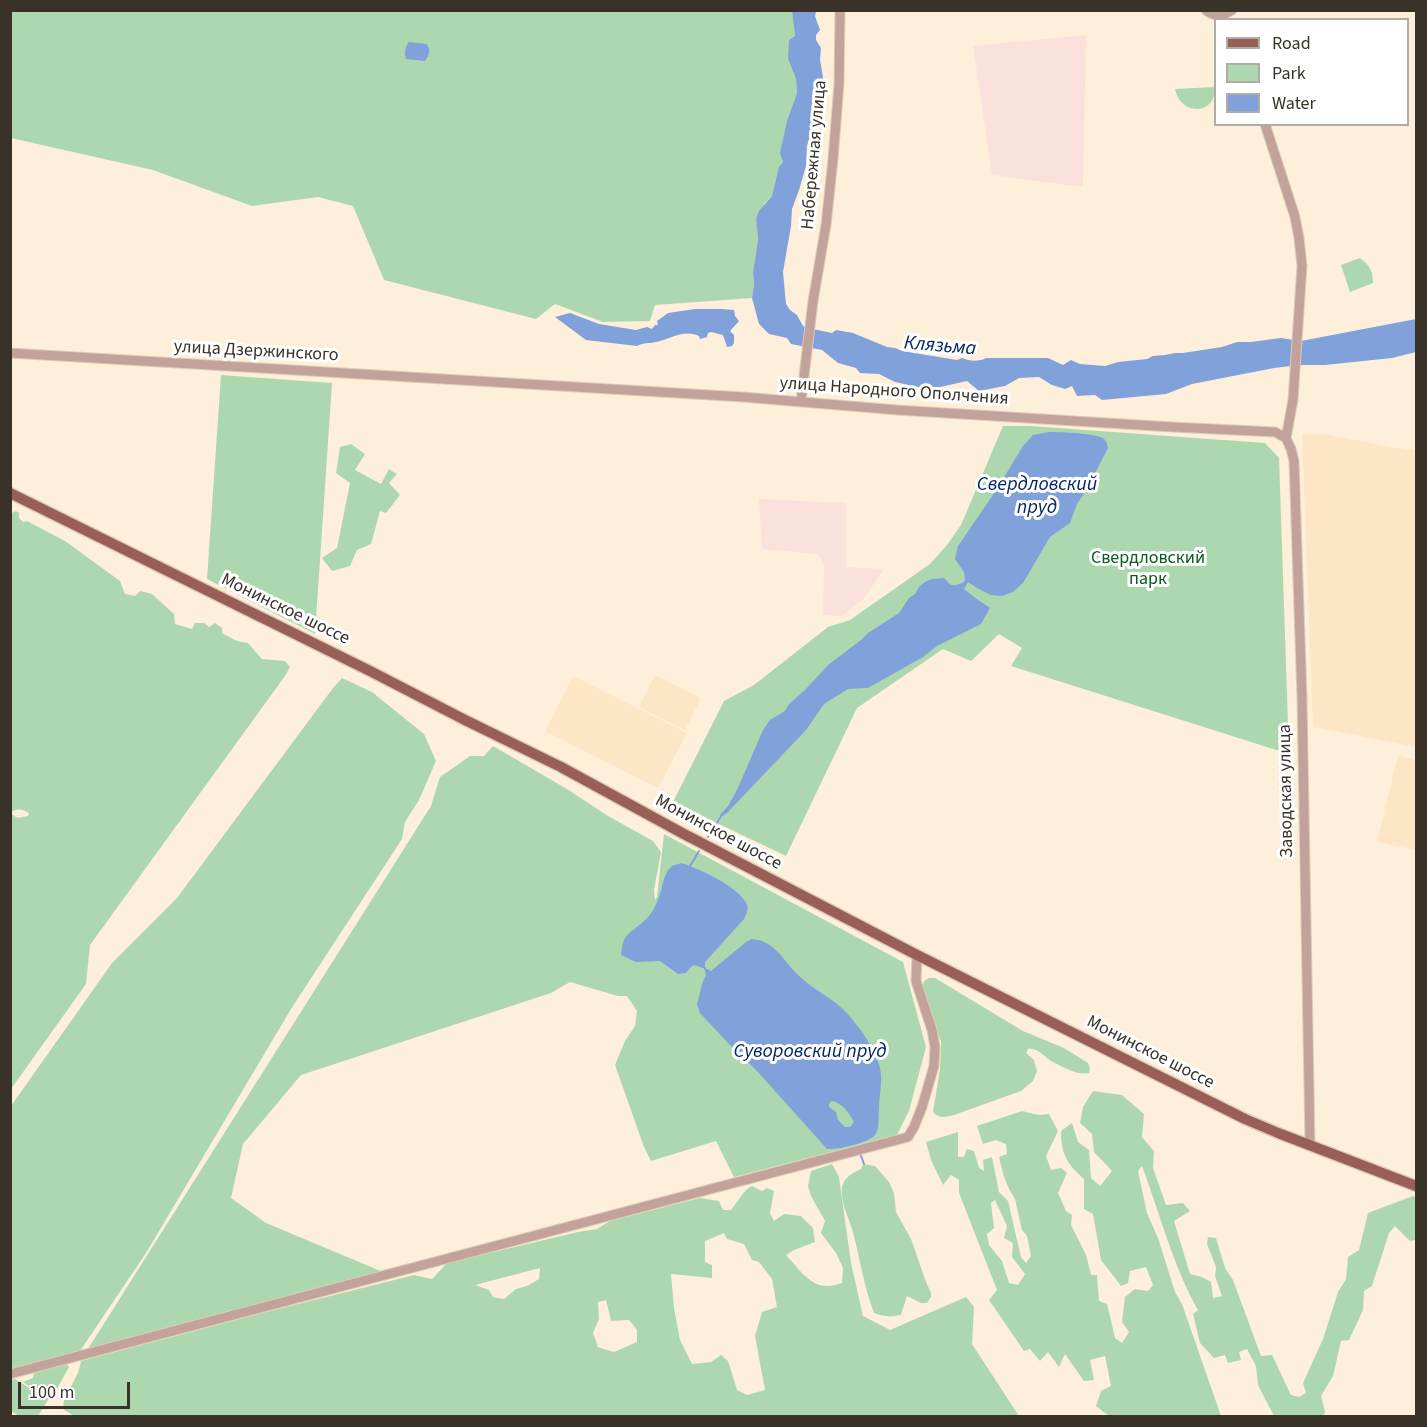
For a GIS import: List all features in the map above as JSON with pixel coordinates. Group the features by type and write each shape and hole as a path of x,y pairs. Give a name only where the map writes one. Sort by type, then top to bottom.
{"main road":[{"name":"Монинское шоссе","path":"10,493 561,767 682,833 917,955 1245,1119 1416,1186"}],"street":[{"name":"Набережная улица","path":"801,401 833,159 840,64 840,10"},
{"path":"1206,10 1217,15 1228,15"},
{"path":"1266,126 1295,217 1302,266 1293,400 1286,438"},
{"name":"улица Дзержинского","path":"10,353 499,383"},
{"name":"улица Народного Ополчения","path":"499,383 801,401 897,410 1275,432 1286,438"},
{"name":"Заводская улица","path":"1286,438 1294,461 1298,574 1310,1145"},
{"path":"10,1374 908,1137 922,1107 934,1065 935,1047 932,1030 916,981 917,955"}],"shaded area":[{"path":"1086,35 1083,187 992,175 973,46"},
{"path":"1302,434 1324,434 1416,450 1416,747 1313,727"},
{"path":"759,499 846,503 846,567 884,569 863,600 841,616 823,615 824,564 818,554 762,549"},
{"path":"655,675 701,698 685,730 639,707"},
{"path":"573,676 687,733 658,788 545,731"},
{"path":"1398,755 1416,760 1416,850 1377,842"}],"green space":[{"path":"713,10 714,12 716,10 792,10 795,36 788,59 796,79 797,93 783,162 772,196 756,219 758,239 752,298 655,305 650,321 603,322 555,304 536,319 384,280 353,206 318,197 252,206 153,170 11,138 11,11"},
{"path":"1214,87 1214,97 1204,107 1190,108 1178,98 1175,89"},
{"path":"1360,258 1370,269 1373,283 1350,292 1341,265"},
{"path":"221,375 332,383 315,634 207,579"},
{"name":"Свердловский парк","path":"1003,426 1265,443 1279,458 1289,754 1011,666 1022,648 999,634 971,661 943,649 857,708 786,856 673,802 724,701 754,685 828,627 850,620 930,564 947,545 961,525"},
{"path":"351,444 365,454 355,470 381,484 389,469 397,474 389,483 400,495 386,513 380,511 371,544 357,550 350,566 332,571 322,558 337,548 350,483 336,473 340,447"},
{"path":"16,511 23,522 27,521 65,541 120,581 125,594 135,596 140,591 152,594 174,614 175,624 192,629 195,623 204,623 209,627 215,623 222,628 222,633 237,641 248,643 262,659 285,661 290,667 90,945 86,984 11,1089 11,814 18,818 28,816 29,813 15,810 10,813 10,514"},
{"path":"342,678 372,692 424,734 436,761 419,800 405,822 402,839 291,1009 146,1253 78,1354 11,1370 11,1106 112,963 177,898"},
{"path":"493,746 653,841 661,852 654,890 655,900 664,834 903,962 926,1047 909,1111 897,1135 734,1177 716,1141 651,1161 615,1065 625,1041 635,1026 637,1011 627,996 618,996 570,982 551,993 301,1075 243,1144 231,1198 266,1223 383,1272 86,1352 431,806 440,777 470,756 484,756"},
{"path":"935,978 1023,1031 1064,1048 1088,1063 1089,1073 1071,1070 1053,1062 1038,1051 1028,1049 1026,1053 1034,1060 1037,1071 1033,1081 1021,1091 954,1115 938,1116 933,1112 940,1069 941,1042 922,989 924,981"},
{"path":"1093,1091 1122,1095 1144,1114 1142,1137 1154,1151 1153,1168 1166,1205 1183,1203 1190,1211 1174,1221 1190,1274 1211,1282 1213,1298 1222,1296 1215,1276 1216,1267 1207,1244 1208,1237 1216,1238 1225,1268 1233,1280 1261,1356 1272,1355 1291,1395 1299,1397 1306,1393 1303,1383 1323,1339 1338,1292 1346,1279 1348,1257 1359,1250 1368,1213 1413,1196 1416,1198 1416,1240 1410,1241 1395,1226 1389,1233 1372,1286 1364,1291 1363,1310 1349,1340 1341,1341 1333,1376 1321,1396 1325,1412 1323,1416 1274,1416 1258,1385 1256,1366 1247,1349 1239,1352 1241,1360 1228,1363 1225,1355 1214,1358 1200,1343 1193,1314 1198,1310 1174,1258 1142,1166 1138,1171 1147,1213 1221,1416 1109,1416 1096,1406 1101,1391 1111,1386 1105,1356 1090,1360 1094,1380 1084,1381 1065,1354 1059,1367 1048,1352 1040,1361 1030,1349 1024,1351 989,1300 997,1290 959,1193 959,1180 951,1175 943,1185 931,1160 926,1142 958,1132 958,1157 964,1157 967,1149 974,1151 979,1168 984,1171 983,1160 992,1157 999,1192 1008,1201 1021,1257 1026,1263 1031,1256 1027,1236 1022,1230 1015,1199 1004,1177 999,1157 1007,1154 1006,1144 996,1140 983,1144 977,1126 1022,1111 1039,1115 1049,1114 1058,1131 1046,1156 1051,1170 1061,1168 1067,1173 1058,1193 1066,1211 1072,1215 1071,1225 1086,1255 1091,1275 1097,1275 1099,1301 1107,1304 1115,1338 1122,1343 1129,1332 1122,1322 1125,1297 1135,1289 1148,1291 1153,1285 1146,1267 1130,1271 1128,1283 1121,1286 1101,1260 1093,1214 1084,1209 1084,1179 1066,1158 1061,1139 1061,1131 1072,1123 1078,1142 1089,1150 1091,1178 1100,1186 1112,1171 1094,1152 1092,1134 1080,1123 1083,1107","holes":["995,1200 1007,1226 1004,1238 1013,1243 1012,1257 1025,1274 1018,1285 1009,1283 1002,1261 989,1245 987,1234 994,1228 991,1203"]},
{"path":"832,1164 839,1177 851,1263 863,1316 890,1330 966,1297 974,1307 972,1344 1019,1416 74,1416 63,1409 64,1400 78,1373 81,1361 414,1275 432,1279 447,1263 597,1229 610,1221 700,1198 719,1201 723,1210 731,1210 743,1193 752,1186 762,1191 767,1188 774,1191 770,1213 774,1221 784,1214 801,1216 813,1228 815,1242 786,1255 798,1269 816,1284 832,1286 842,1283 843,1268 836,1253 821,1233 825,1221 808,1186 811,1171","holes":["724,1233 727,1239 744,1244 752,1260 759,1262 772,1279 777,1307 762,1312 755,1336 765,1390 747,1395 737,1390 728,1361 721,1355 711,1362 692,1364 680,1340 671,1274 712,1278 712,1265 705,1262 705,1241","540,1268 539,1279 516,1289 504,1299 493,1297 489,1290 475,1285","606,1300 611,1321 629,1320 637,1330 637,1342 614,1352 598,1347 593,1333 599,1319 598,1302"]},
{"path":"863,1164 875,1166 889,1182 894,1193 896,1212 911,1239 931,1293 927,1303 921,1303 907,1296 901,1315 887,1316 874,1313 844,1204 843,1184 849,1176 861,1169"},
{"path":"67,1364 69,1367 53,1396 38,1416 19,1416 11,1411 10,1380 15,1379 44,1397 23,1382 33,1378 34,1372"}],"water":[{"path":"792,11 816,12 815,16 820,30 816,35 816,40 821,48 820,60 824,83 813,90 812,100 817,106 812,118 806,166 792,209 783,272 786,304 797,315 803,326 832,333 836,330 853,333 902,351 957,360 962,358 974,361 986,358 1048,358 1063,365 1071,360 1080,364 1105,366 1153,356 1222,347 1237,342 1281,338 1301,341 1416,319 1416,352 1392,358 1274,368 1192,384 1166,394 1102,400 1095,395 1077,396 1072,386 1065,389 1052,385 1039,377 1019,378 1005,386 979,391 967,381 940,387 918,387 895,382 879,374 860,373 856,368 838,363 822,350 791,344 787,338 769,334 759,324 752,298 758,239 756,219 759,211 772,196 779,167 783,162 780,153 787,121 797,93 796,79 788,59 789,40 795,36"},
{"path":"409,42 427,44 429,53 425,61 406,59 405,50"},
{"path":"695,309 734,310 739,321 730,331 734,335 732,346 727,347 723,335 711,332 707,337 700,339 699,336 693,334 682,334 637,346 586,340 555,317 570,313 599,324 636,330 647,327 652,329 658,325 657,321 668,313"},
{"name":"Свердловский пруд","path":"1050,432 1095,435 1106,441 1108,448 1077,504 1070,523 1050,537 1023,583 1013,592 1002,596 991,595 968,582 964,589 990,608 981,624 937,646 923,657 868,688 848,689 824,704 806,730 720,818 737,790 763,730 770,720 785,711 789,704 828,665 868,633 899,613 909,598 925,582 944,578 952,585 956,585 965,580 964,572 955,559 958,546 1023,446 1033,435"},
{"path":"681,863 728,885 743,898 748,909 744,919 705,962 705,967 694,965 686,973 678,974 660,961 636,962 621,955 625,938 647,919 653,910 667,872 672,866"},
{"name":"Суворовский пруд","path":"752,939 760,940 772,947 802,978 843,1009 868,1042 879,1063 881,1078 878,1126 872,1138 852,1145 827,1149 757,1071 700,1013 697,1004 706,976 705,970 711,971","holes":["831,1101 845,1108 854,1122 850,1127 845,1127 838,1120 836,1112 829,1107"]}],"waterway":[{"path":"708,837 720,818"},
{"path":"690,866 699,851"},
{"path":"860,1153 864,1164"}],"water label":[{"name":"Клязьма","path":"940,347"}]}
